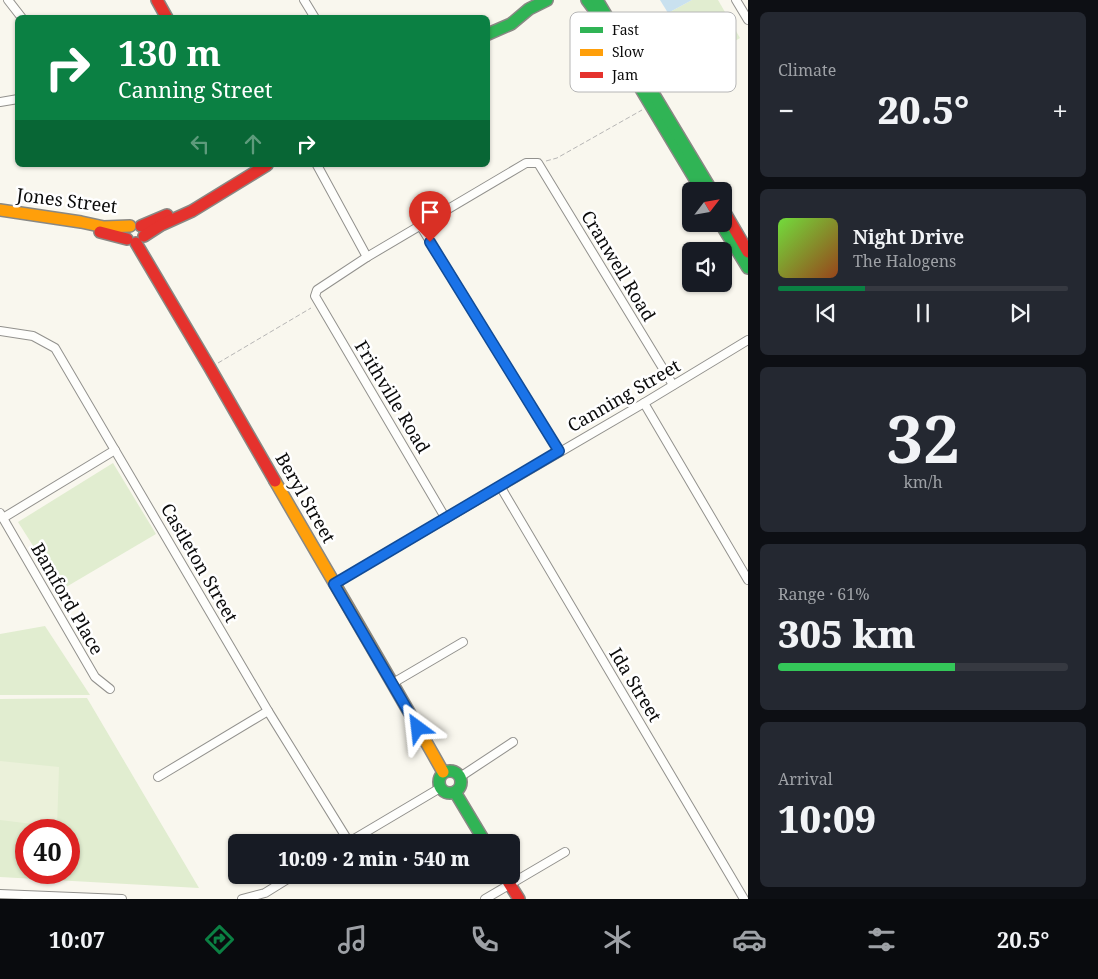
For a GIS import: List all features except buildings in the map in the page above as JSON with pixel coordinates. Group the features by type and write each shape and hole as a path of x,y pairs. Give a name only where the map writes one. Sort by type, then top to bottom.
{"street":[{"path":"8,0 20,15"},
{"path":"157,0 165,15"},
{"path":"304,0 313,15"},
{"path":"490,26 513,15 530,0"},
{"path":"490,33 511,24 546,0"},
{"path":"587,0 595,12"},
{"path":"597,0 604,12"},
{"path":"736,0 748,20"},
{"path":"643,92 697,182"},
{"path":"652,92 707,182"},
{"path":"0,102 15,100"},
{"path":"318,167 367,257 526,163 538,163"},
{"name":"Cranwell Road","path":"538,163 673,385"},
{"name":"Jones Street","path":"0,217 135,234 161,226 192,211 257,167"},
{"name":"Jones Street","path":"0,210 81,222 135,234"},
{"path":"420,225 559,451"},
{"path":"732,225 748,252"},
{"path":"726,232 748,268"},
{"name":"Beryl Street","path":"135,234 443,772"},
{"name":"Frithville Road","path":"367,257 317,290 315,296 446,518"},
{"name":"Castleton Street","path":"0,331 33,336 55,348 268,711 344,834"},
{"name":"Canning Street","path":"334,584 748,340"},
{"path":"644,403 748,580"},
{"name":"Bamford Place","path":"110,689 95,677 2,516 115,450"},
{"name":"Ida Street","path":"500,486 744,899"},
{"path":"393,683 463,642"},
{"path":"158,777 268,711"},
{"path":"460,777 513,742"},
{"path":"453,770 462,780 461,786 455,792 447,793 440,788 438,780 443,772 453,770"},
{"path":"362,834 440,788"},
{"path":"455,792 480,834"},
{"path":"520,873 565,852"},
{"path":"242,899 265,893 280,884"},
{"path":"485,899 502,884"},
{"path":"510,884 519,899"},
{"path":"0,894 122,899"}],"path":[{"path":"538,163 557,158 644,108"},
{"path":"210,368 318,303"}],"green space":[{"path":"692,0 718,0 725,12 670,12"},
{"path":"736,31 740,38 736,40"},
{"path":"113,463 156,534 61,590 18,522"},
{"path":"45,626 90,695 0,695 0,634"},
{"path":"87,698 199,888 80,881 80,819 15,819 15,878 0,877 0,699"},
{"path":"0,761 59,767 57,819 15,819 15,822 0,820"}],"water":[{"path":"660,0 692,0 670,12 667,12"}],"traffic: fast":[{"path":"490,33 511,24 529,9 547,0"},
{"path":"587,0 594,12"},
{"path":"597,0 604,12"},
{"path":"643,92 697,182"},
{"path":"652,92 707,182"},
{"path":"726,232 748,268"},
{"path":"446,771 454,771 461,778 461,782 461,786 454,793 446,793 439,786 439,778 446,771"},
{"path":"455,792 480,834"}],"traffic: slow":[{"path":"0,210 104,227 130,226"},
{"path":"275,481 443,772"}],"traffic: jam":[{"path":"157,0 165,15"},
{"path":"144,236 161,225 192,211 264,167"},
{"path":"141,226 167,215"},
{"path":"732,225 748,252"},
{"path":"100,232 127,239"},
{"path":"136,243 275,481"},
{"path":"510,884 519,899"}],"route":[{"path":"418,728 334,584 559,451 430,242"}]}
